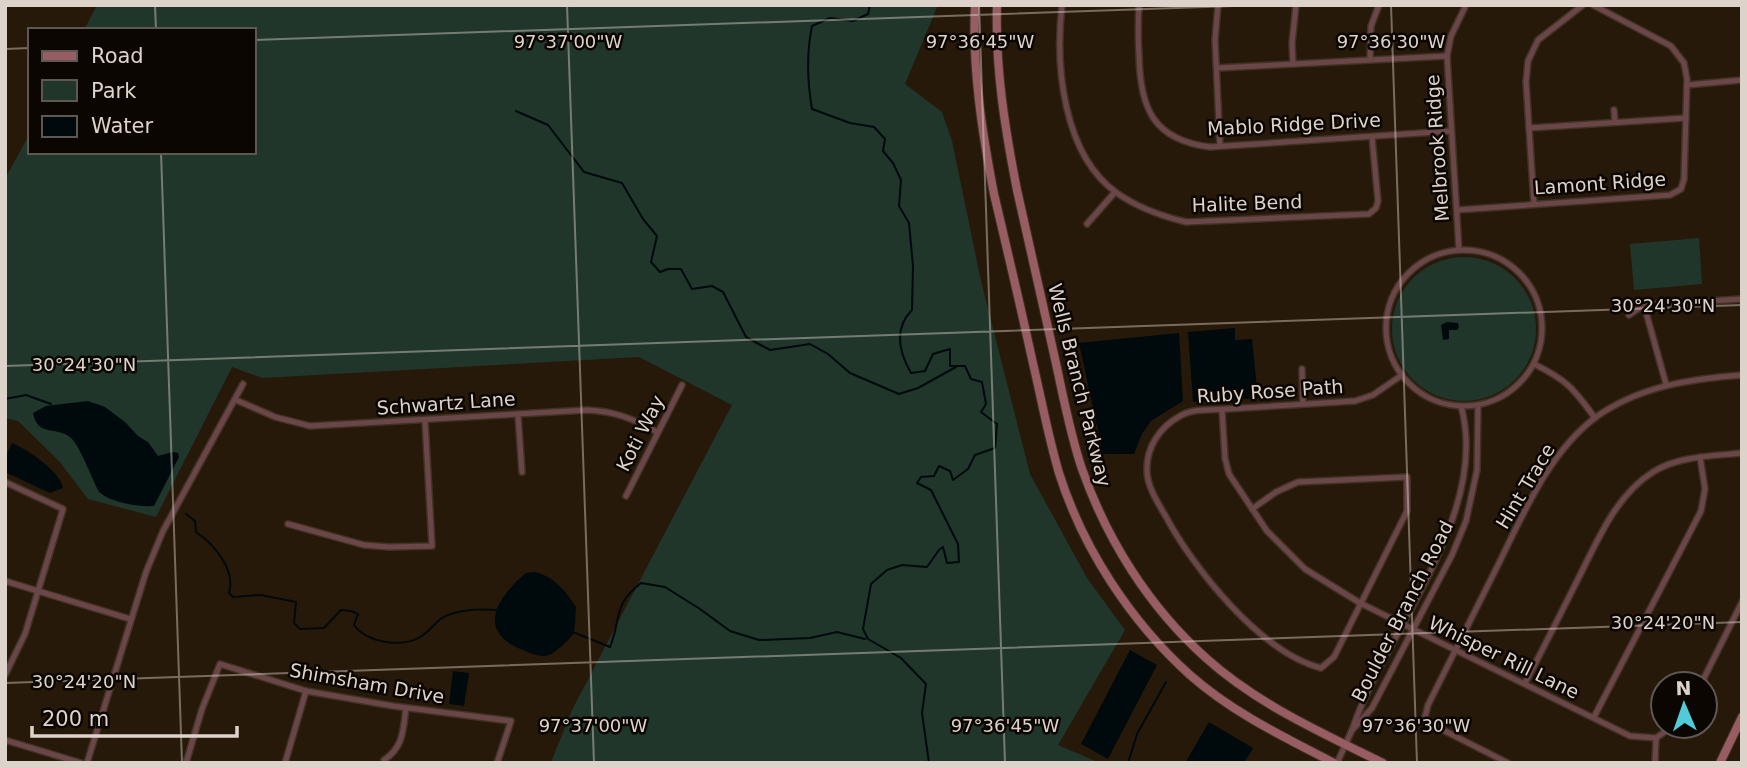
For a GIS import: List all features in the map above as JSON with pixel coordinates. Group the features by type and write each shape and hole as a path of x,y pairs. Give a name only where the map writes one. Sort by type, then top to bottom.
{"street":[{"name":"Wells Branch Parkway","path":"975,5 977,85 994,194 1059,473 1089,543 1112,583 1138,619 1191,675 1264,727 1336,763"},
{"name":"Wells Branch Parkway","path":"997,5 1000,83 1014,178 1081,466 1104,521 1131,570 1156,605 1206,658 1275,708 1383,763"},
{"name":"Halite Bend","path":"1062,5 1062,72 1066,110 1074,135 1090,163 1115,192 1137,206 1163,217 1186,222 1368,214 1376,208 1378,201 1372,136"},
{"name":"Mablo Ridge Drive","path":"1139,5 1140,76 1144,104 1166,132 1181,141 1220,146 1451,131"},
{"path":"1218,5 1215,40 1220,146"},
{"path":"1293,64 1296,5"},
{"path":"1370,60 1371,26 1379,5"},
{"name":"Melbrook Ridge","path":"1460,250 1447,56 1451,36 1465,5"},
{"path":"1534,204 1525,72 1531,49 1545,33 1583,5"},
{"name":"Lamont Ridge","path":"1457,209 1677,193 1681,190 1684,179 1686,70 1676,51 1593,5"},
{"path":"1217,68 1447,56"},
{"path":"1687,85 1742,80"},
{"path":"1614,110 1615,122"},
{"path":"1529,128 1686,118"},
{"path":"1087,224 1115,192"},
{"path":"1460,250 1488,254 1502,260 1514,267 1532,289 1540,309 1543,331 1534,364 1524,379 1497,399 1478,405 1461,406 1434,400 1422,394 1394,364 1387,340 1387,314 1391,301 1403,279 1423,262 1447,252 1460,250"},
{"path":"1629,315 1644,306 1742,299"},
{"path":"1644,306 1666,384"},
{"path":"1534,364 1562,378 1576,391 1595,418"},
{"path":"1302,369 1303,404"},
{"name":"Ruby Rose Path","path":"1360,603 1334,657 1321,668 1305,664 1278,646 1247,621 1211,585 1181,546 1150,483 1147,474 1148,453 1157,435 1183,414 1355,401 1373,395 1402,375"},
{"name":"Hint Trace","path":"1508,763 1433,725 1425,716 1428,705 1530,502 1563,450 1595,418 1619,404 1666,384 1696,378 1742,375"},
{"path":"87,763 146,572 163,531 243,384"},
{"name":"Koti Way","path":"626,496 682,385"},
{"name":"Schwartz Lane","path":"236,401 275,418 310,426 601,411 624,416 657,432"},
{"name":"Boulder Branch Road","path":"1352,730 1372,708 1452,555 1466,521 1475,492 1478,470 1478,405"},
{"name":"Boulder Branch Road","path":"1352,730 1362,702 1440,550 1462,492 1466,437 1461,406"},
{"name":"Whisper Rill Lane","path":"1222,410 1226,466 1229,474 1267,531 1305,569 1360,603 1413,630 1630,736 1649,737"},
{"path":"518,415 522,472"},
{"path":"288,524 363,545 432,546 425,421"},
{"path":"1525,684 1608,520 1639,482 1655,471 1700,457 1742,453"},
{"path":"1594,718 1701,510 1705,489 1700,457"},
{"path":"1252,509 1276,492 1298,482 1407,477 1407,511 1360,603"},
{"path":"5,482 63,509 25,634 5,675"},
{"path":"5,581 130,619"},
{"path":"1708,670 1742,602"},
{"name":"Shimsham Drive","path":"187,763 202,709 220,664 306,691 406,708 512,721 496,763"},
{"path":"285,763 306,691"},
{"path":"384,760 396,752 406,708"},
{"path":"1720,763 1742,717"},
{"path":"1336,763 1352,730"},
{"path":"5,740 81,763"},
{"path":"1655,763 1656,740"}],"green space":[{"path":"97,5 938,5 905,84 942,112 952,141 981,281 1030,474 1087,578 1125,630 1058,745 1100,763 551,762 573,708 732,405 639,357 262,378 232,367 156,517 88,499 59,461 18,421 5,418 5,179 28,137 28,154 256,154 256,28 85,28"},
{"path":"1699,238 1702,284 1634,290 1630,244"},
{"path":"1464,257 1492,262 1515,278 1531,301 1536,329 1531,357 1515,380 1492,396 1464,401 1436,396 1413,380 1397,357 1392,329 1397,301 1413,278 1436,262"}],"water":[{"path":"1447,322 1458,323 1459,327 1457,330 1449,330 1449,339 1443,340 1441,325"},
{"path":"1235,328 1235,340 1252,339 1258,398 1193,402 1188,332"},
{"path":"1179,333 1183,401 1151,421 1134,454 1103,454 1079,343"},
{"path":"88,401 105,407 125,422 148,442 158,456 178,453 179,457 154,506 125,504 99,492 71,438 43,428 35,421 33,413 46,406"},
{"path":"12,443 56,474 63,488 50,493 5,472 5,458"},
{"path":"536,572 559,585 576,607 573,634 552,654 546,656 532,654 508,643 499,634 495,624 500,603 507,593 526,573"},
{"path":"1130,650 1157,665 1108,759 1081,744"},
{"path":"453,671 469,673 464,706 449,704"},
{"path":"1209,722 1253,748 1244,763 1185,763"}],"waterway":[{"path":"870,5 868,14 853,21 830,18 812,26 808,68 812,109 850,123 874,127 885,139 883,151 893,163 901,180 899,206 909,223 913,266 912,310 902,325 900,341 903,357 911,373 925,371 933,354 950,349 950,366 965,366 971,379 982,382 986,404 981,412 997,424 995,448 975,455 968,469 953,480 950,471 939,466 934,476 921,477 917,483 931,490 958,544 959,562 947,563 943,547 927,567 902,565 887,570 871,584 863,629 868,639 901,658 926,684 922,713 929,763"},
{"path":"516,111 548,125 584,172 622,183 643,219 657,236 651,262 660,272 681,269 692,289 712,286 723,292 746,337 770,350 810,344 828,354 850,373 899,394 918,388 956,367"},
{"path":"5,399 26,395 51,404"},
{"path":"186,514 195,521 196,532 210,543 222,558 229,575 229,593 233,597 261,595 296,602 294,623 300,629 324,628 341,610 351,611 358,614 354,625 367,636 396,643 423,635 448,615 472,610 497,610"},
{"path":"573,632 610,647 622,605 641,583 665,587 730,631 759,640 810,638 837,632 865,639"},
{"path":"1128,763 1137,734 1166,682"}]}
